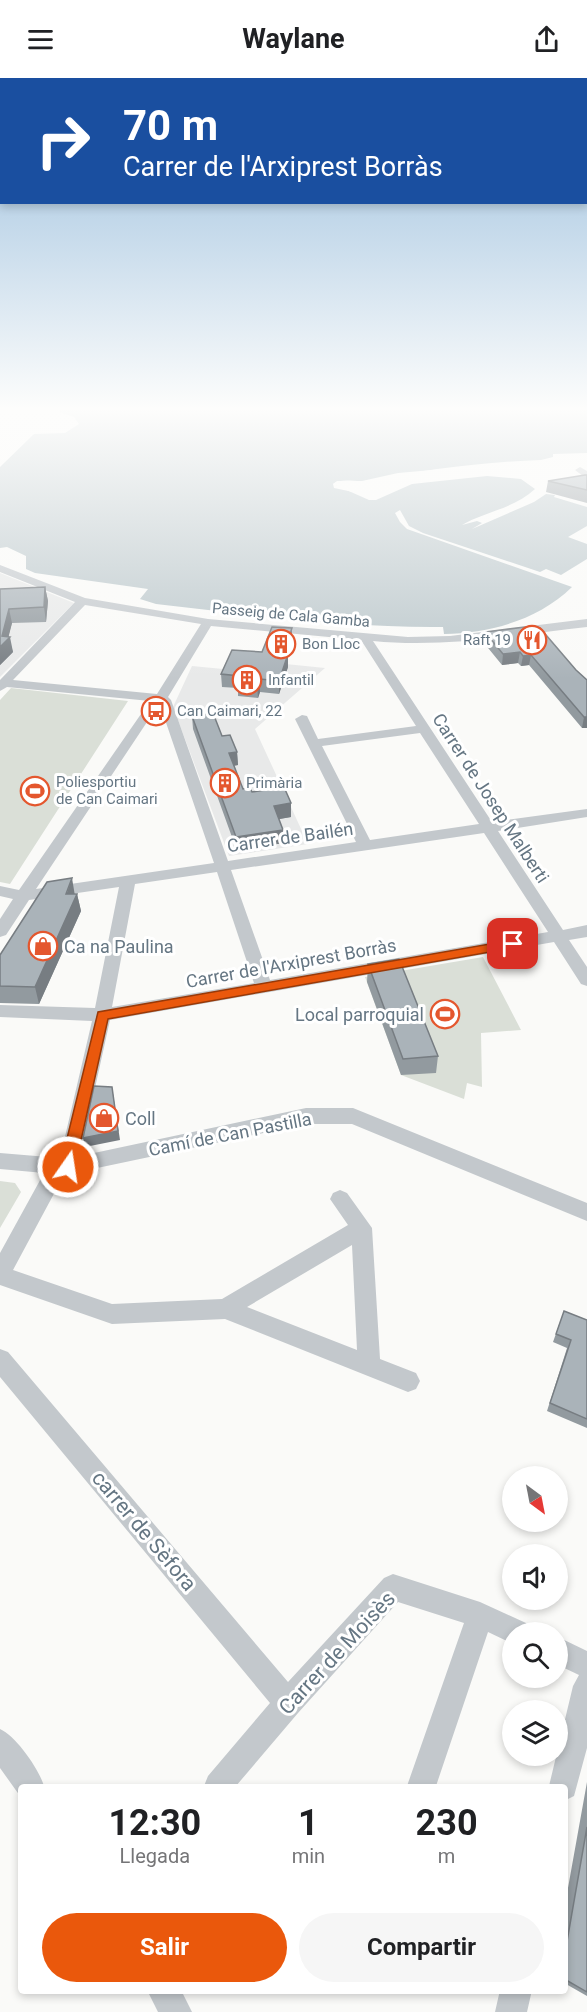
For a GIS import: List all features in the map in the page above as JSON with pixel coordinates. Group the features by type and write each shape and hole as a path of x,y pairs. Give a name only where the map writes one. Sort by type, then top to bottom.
{"street":[{"name":"Passeig de Cala Gamba","path":"0,568 82,601 208,622 408,641 450,640 587,623"},
{"path":"3,681 82,601"},
{"path":"0,931 150,707 161,698 208,622"},
{"path":"540,629 553,645"},
{"path":"24,662 30,635"},
{"name":"Carrer de Josep Malberti","path":"364,636 422,729 587,980"},
{"path":"3,681 165,700 264,987"},
{"path":"302,719 365,845"},
{"path":"315,743 422,729"},
{"name":"Carrer de Bailén","path":"0,891 22,896 587,813"},
{"path":"128,881 102,1015 63,1167 0,1275 112,1314 225,1309 408,1381"},
{"name":"Carrer de l'Arxiprest Borràs","path":"0,1011 102,1015 587,931"},
{"name":"Camí de Can Pastilla","path":"0,1161 63,1167 306,1116 353,1116 587,1212"},
{"path":"340,1199 362,1228 369,1366"},
{"path":"225,1309 362,1228"},
{"name":"carrer de Sèfora","path":"0,1360 288,1703"},
{"name":"Carrer de Moisès","path":"220,1784 288,1703 393,1587 480,1615 502,1625"},
{"path":"423,1784 480,1615"},
{"path":"568,1656 587,1665"},
{"path":"564,1784 587,1686"},
{"path":"0,1743 29,1784"},
{"path":"165,1994 176,2012"},
{"path":"511,2012 515,1994"}],"shaded area":[{"path":"0,499 520,499 462,525 477,521 482,523 472,529 538,499 561,499 587,507 587,526 568,537 587,544 587,559 561,575 546,569 540,572 423,533 409,526 400,510 395,513 407,529 572,587 559,598 529,616 496,627 462,633 444,634 443,627 335,623 156,604 140,599 148,589 35,573 26,569 26,556 7,547 0,548"},
{"path":"0,573 74,603 0,677"},
{"path":"231,650 258,653 256,661 325,668 255,729 308,844 229,856 173,707 192,666 223,669"},
{"name":"Poliesportiu de Can Caimari","path":"11,688 128,701 10,884 0,882 0,700"},
{"name":"Local parroquial","path":"483,957 521,1030 481,1033 482,1087 467,1083 464,1099 401,1075 365,977"},
{"path":"0,1181 15,1183 21,1192 0,1228"}],"building":[{"path":"45,587 44,607 9,609 2,636 10,637 0,647 0,589"},
{"path":"533,626 540,628 587,680 587,717 584,717 531,655 523,656 520,652 503,654 485,632"},
{"path":"272,627 292,628 283,654 288,654 279,681 260,679 257,685 238,684 240,676 221,674 232,650 262,652"},
{"name":"Primària","path":"213,713 222,736 230,735 237,752 229,753 243,789 250,788 252,792 284,787 291,803 274,806 283,830 236,837 192,716"},
{"name":"Ca na Paulina","path":"72,878 66,894 77,894 35,987 0,986 0,955 47,882"},
{"path":"399,959 438,1056 403,1059 368,964"},
{"name":"Coll","path":"94,1086 112,1087 118,1131 83,1138"},
{"path":"564,1311 587,1320 587,1419 550,1403 571,1340 556,1334"},
{"path":"587,1827 587,1992 568,1981 568,1936"}],"place":[{"name":"Raft 19","path":"532,640"},
{"name":"Bon Lloc","path":"281,644"},
{"name":"Infantil","path":"247,680"},
{"name":"Can Caimari, 22","path":"156,711"},
{"name":"Primària","path":"225,783"},
{"name":"Poliesportiu de Can Caimari","path":"35,791"},
{"name":"Ca na Paulina","path":"43,946"},
{"name":"Local parroquial","path":"445,1014"},
{"name":"Coll","path":"104,1118"}],"route":[{"path":"68,1167 102,1015 513,944"}]}
